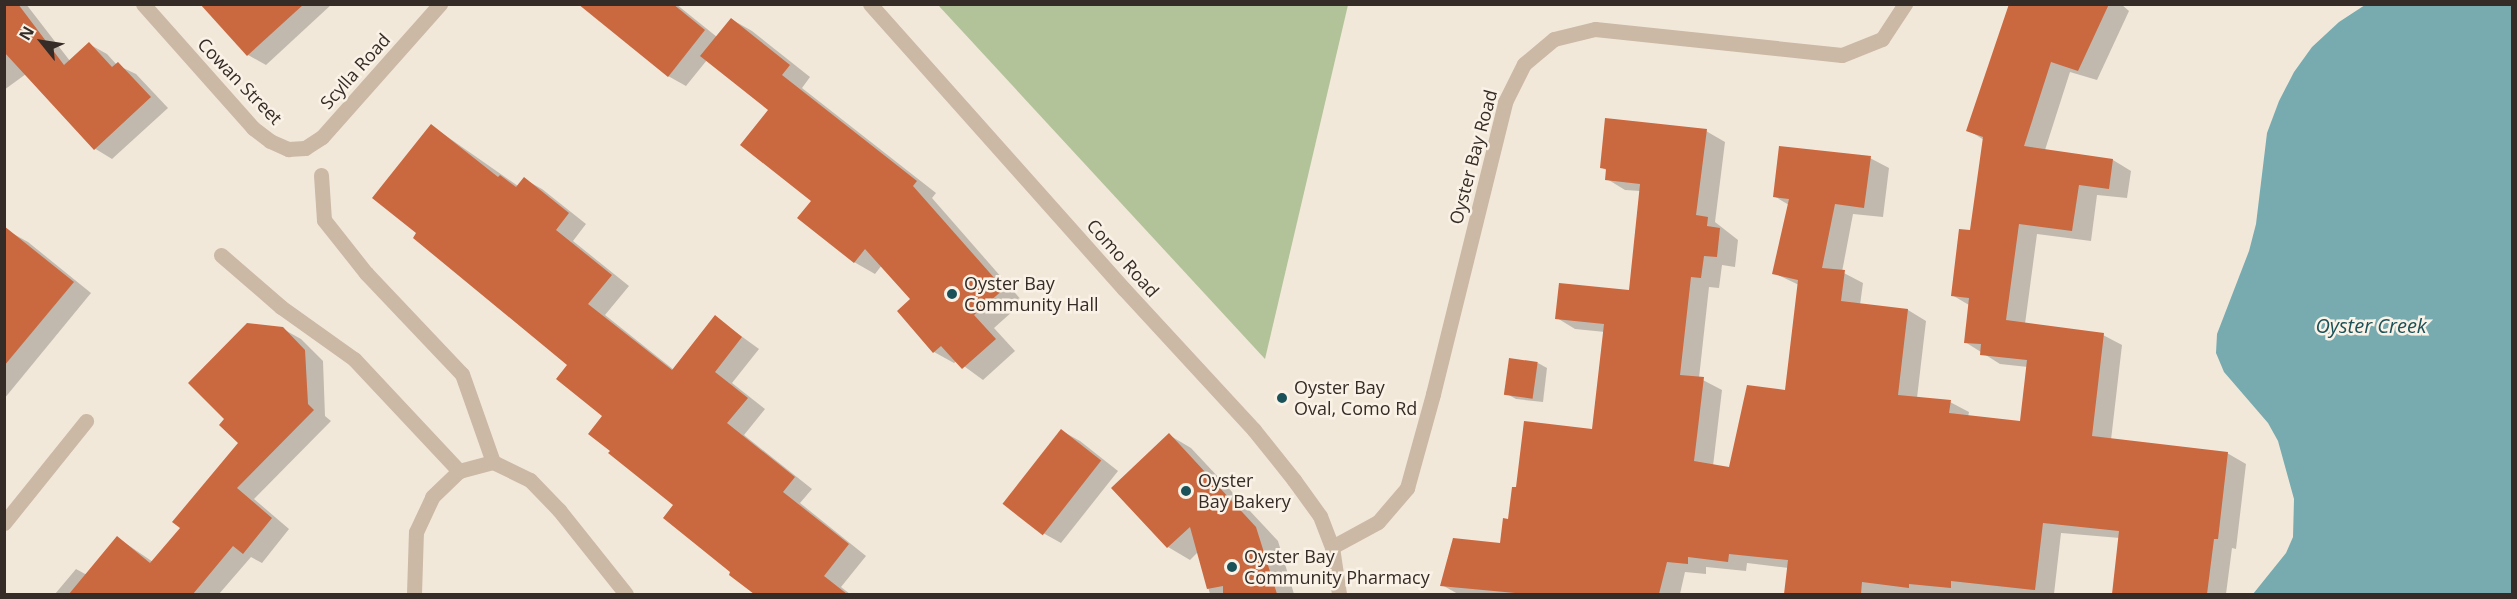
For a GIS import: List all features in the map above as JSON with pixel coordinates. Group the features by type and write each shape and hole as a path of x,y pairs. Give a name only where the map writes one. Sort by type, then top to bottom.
{"street":[{"name":"Cowan Street","path":"143,4 253,128 270,141 288,149 305,147 322,137"},
{"name":"Scylla Road","path":"322,137 440,4"},
{"name":"Como Road","path":"870,4 1124,290 1254,430 1320,516 1332,547"},
{"name":"Oyster Bay Road","path":"1332,547 1378,522 1407,488 1421,444 1505,102 1524,64 1554,39 1595,29 1842,55 1882,39 1905,4"},
{"path":"321,175 324,220 366,273 462,374 493,462"},
{"path":"221,255 281,307 354,359 459,471"},
{"path":"4,523 86,421"},
{"path":"414,594 416,532 432,497 459,471 493,462 530,480 559,510 627,594"},
{"path":"1332,547 1340,594"}],"green space":[{"path":"938,5 1348,5 1265,359"}],"water":[{"name":"Oyster Creek","path":"2365,5 2512,5 2512,594 2253,594 2286,553 2293,537 2294,499 2278,441 2268,423 2224,372 2216,353 2217,334 2249,251 2256,224 2267,133 2279,101 2294,72 2312,47 2339,22"}],"building":[{"path":"4,4 18,4 64,65 89,42 112,67 118,62 151,97 94,150 4,52"},
{"path":"200,4 304,4 247,56"},
{"path":"578,4 673,4 705,30 668,77"},
{"path":"2009,4 2109,4 2078,71 2051,62 2024,146 2113,159 2109,189 2079,185 2072,231 2019,224 2006,320 2104,333 2092,436 2228,452 2218,539 2214,539 2207,594 2112,594 2119,531 2043,523 2035,590 1951,581 1951,588 1909,584 1909,588 1862,582 1861,594 1784,594 1788,560 1729,554 1728,562 1688,557 1688,564 1667,562 1659,594 1526,594 1440,586 1453,538 1500,543 1503,518 1508,519 1512,487 1516,487 1524,421 1592,429 1604,324 1555,319 1559,283 1629,290 1640,184 1605,180 1606,169 1600,168 1605,118 1707,129 1696,215 1708,217 1707,226 1720,228 1717,257 1704,256 1701,278 1691,277 1680,375 1704,377 1694,461 1729,467 1747,385 1785,390 1798,280 1772,274 1789,199 1773,197 1779,146 1871,156 1864,208 1835,204 1822,268 1845,270 1841,301 1908,309 1898,395 1951,400 1949,413 2020,421 2027,360 1980,355 1981,344 1964,343 1969,298 1951,296 1959,229 1970,230 1983,137 1966,131"},
{"path":"731,18 790,65 782,75 917,181 913,186 1004,289 974,315 996,339 962,369 941,346 933,353 897,311 910,299 865,249 854,263 797,218 811,201 740,145 768,110 700,56"},
{"path":"431,124 498,177 500,175 516,187 524,177 569,213 556,230 612,275 588,304 672,370 715,315 742,337 715,372 748,398 727,423 795,477 783,492 849,544 824,576 847,594 754,594 729,575 730,572 663,518 673,505 588,434 602,416 556,379 567,365 413,238 416,233 372,198"},
{"path":"4,226 74,282 4,366"},
{"path":"247,323 283,327 305,350 308,404 314,410 237,488 272,518 243,554 233,546 193,594 69,594 117,536 150,563 180,528 172,522 238,443 219,425 224,419 188,383"},
{"path":"1509,358 1538,362 1533,399 1504,395"},
{"path":"1061,429 1101,460 1043,535 1003,504"},
{"path":"1169,433 1256,527 1277,594 1223,594 1223,586 1207,589 1190,527 1167,548 1111,488"}],"place":[{"name":"Oyster Bay Community Hall","path":"952,294"},
{"name":"Oyster Bay Oval, Como Rd","path":"1282,398"},
{"name":"Oyster Bay Bakery","path":"1186,491"},
{"name":"Oyster Bay Community Pharmacy","path":"1232,567"}]}
